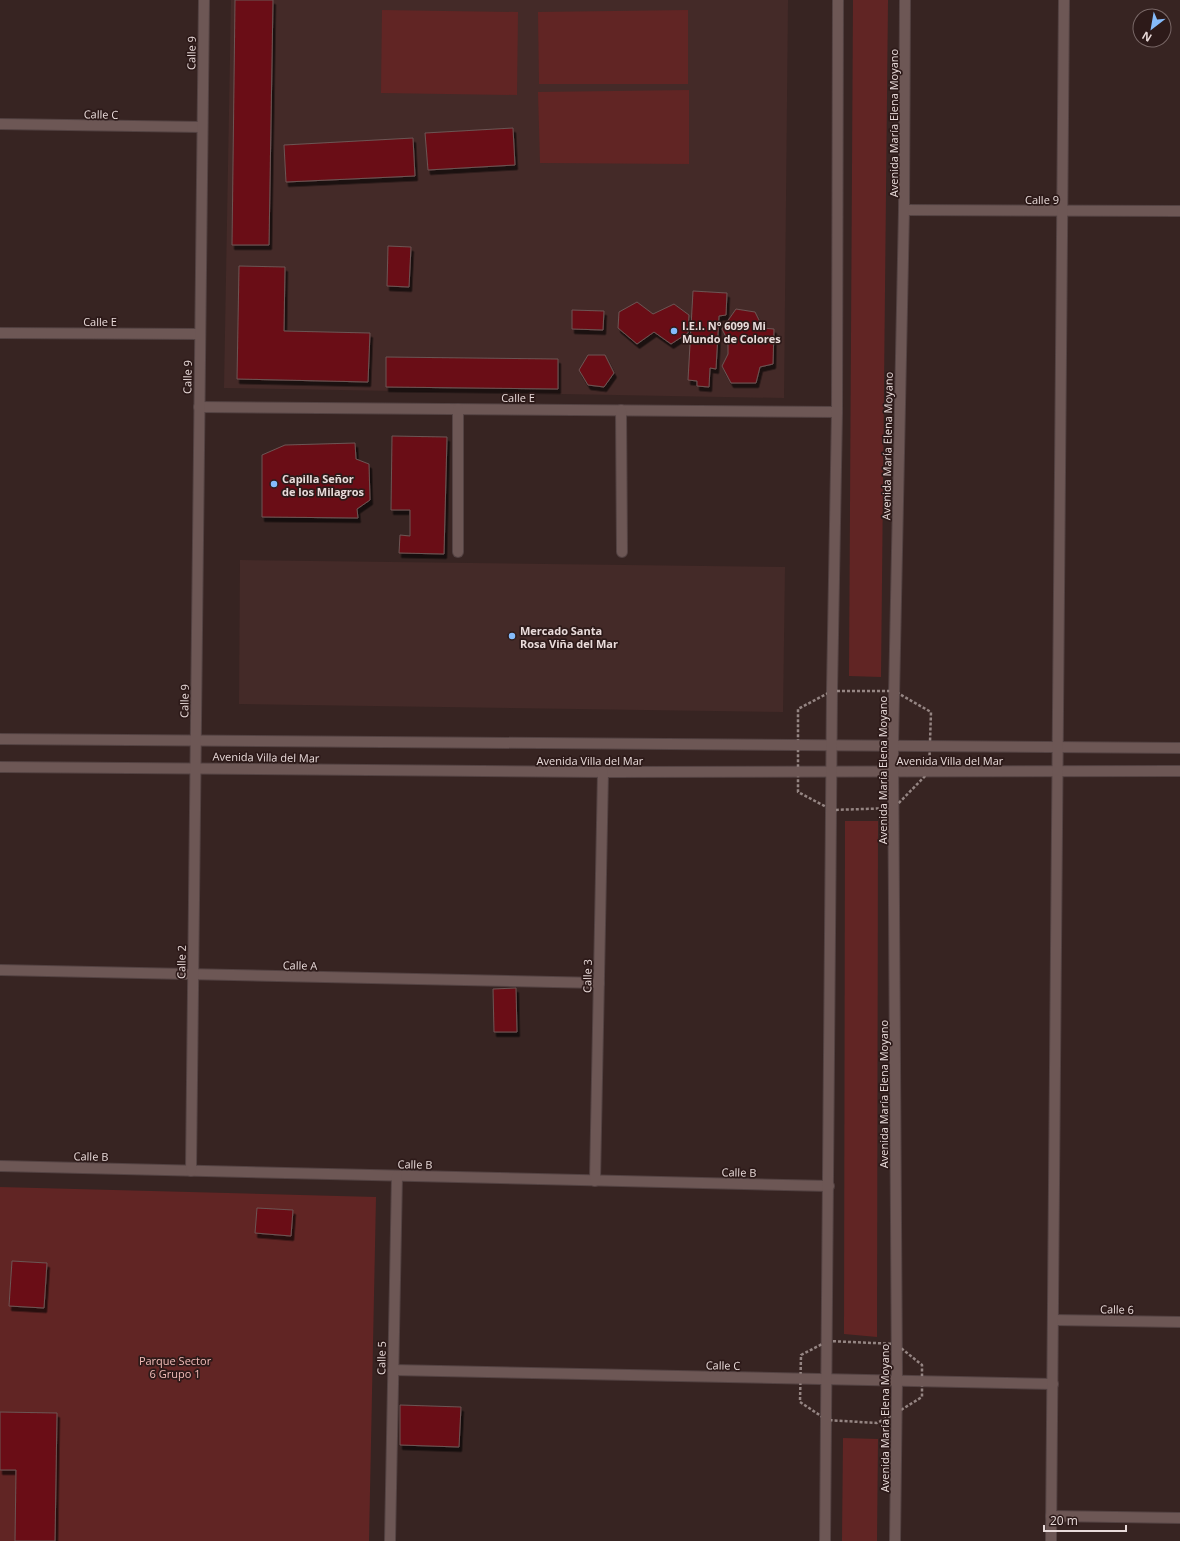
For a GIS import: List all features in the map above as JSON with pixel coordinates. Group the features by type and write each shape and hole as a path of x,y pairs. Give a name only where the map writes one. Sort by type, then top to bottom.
{"street":[{"name":"Calle 9","path":"195,754 204,0"},
{"path":"825,1541 828,1379 832,746 837,412 838,0"},
{"name":"Avenida María Elena Moyano","path":"895,1541 897,1380 894,808 892,771 904,210 905,0"},
{"path":"1051,1541 1064,0"},
{"name":"Calle C","path":"0,124 202,127"},
{"name":"Calle 9","path":"904,210 1180,211"},
{"name":"Calle E","path":"0,333 200,334"},
{"name":"Calle E","path":"199,407 837,412"},
{"path":"458,409 458,552"},
{"path":"621,410 622,552"},
{"name":"Avenida Villa del Mar","path":"0,739 1180,748"},
{"name":"Calle 2","path":"191,1170 195,754"},
{"name":"Avenida Villa del Mar","path":"0,767 603,772 892,771 1058,773 1180,771"},
{"name":"Calle 3","path":"595,1181 603,772"},
{"name":"Calle A","path":"0,970 599,983"},
{"name":"Calle B","path":"0,1166 829,1186"},
{"name":"Calle 5","path":"390,1541 397,1176"},
{"name":"Calle 6","path":"1053,1320 1180,1322"},
{"name":"Calle C","path":"393,1370 1053,1384"},
{"path":"1051,1516 1180,1518"}],"shaded area":[{"path":"231,0 788,0 784,398 224,388"},
{"name":"Mercado Santa Rosa Viña del Mar","path":"240,560 785,567 783,712 239,704"}],"green space":[{"path":"853,0 888,0 881,677 849,676"},
{"path":"382,10 518,12 517,95 381,93"},
{"path":"688,10 688,84 539,84 538,12"},
{"path":"689,90 689,164 540,163 538,92"},
{"path":"845,821 878,821 877,1337 844,1334"},
{"name":"Parque Sector 6 Grupo 1","path":"0,1187 376,1197 369,1541 0,1541"},
{"path":"843,1438 878,1439 877,1541 842,1541"}],"building":[{"path":"235,0 273,0 269,245 232,245"},
{"path":"513,128 515,165 428,170 425,133"},
{"path":"413,138 415,176 286,182 284,145"},
{"path":"388,246 411,247 409,287 387,286"},
{"path":"239,266 285,267 284,331 370,333 368,382 237,379"},
{"path":"693,291 727,293 726,315 719,316 716,369 710,368 709,387 697,386 697,381 688,380"},
{"path":"637,302 653,314 674,304 689,315 688,333 671,344 654,332 637,344 618,328 619,312"},
{"path":"736,309 755,312 763,328 774,329 773,364 760,367 756,383 731,383 722,366 728,354 728,341 722,329"},
{"path":"572,310 604,311 603,330 572,329"},
{"path":"588,355 605,355 614,373 604,387 588,385 579,370"},
{"path":"386,357 558,359 558,389 386,387"},
{"path":"392,436 447,437 444,554 399,553 400,535 410,536 410,510 391,510"},
{"path":"355,443 356,459 369,464 370,500 357,509 358,518 262,517 262,455 285,445"},
{"path":"516,988 517,1032 494,1032 493,989"},
{"path":"257,1208 293,1210 291,1236 255,1233"},
{"path":"12,1261 47,1263 44,1308 9,1306"},
{"path":"400,1405 461,1407 459,1447 400,1445"},
{"path":"0,1412 57,1413 55,1541 15,1541 16,1470 0,1470"}],"place":[{"name":"I.E.I. N° 6099 Mi Mundo de Colores","path":"674,331"},
{"name":"Capilla Señor de los Milagros","path":"274,484"},
{"name":"Mercado Santa Rosa Viña del Mar","path":"512,636"}]}
